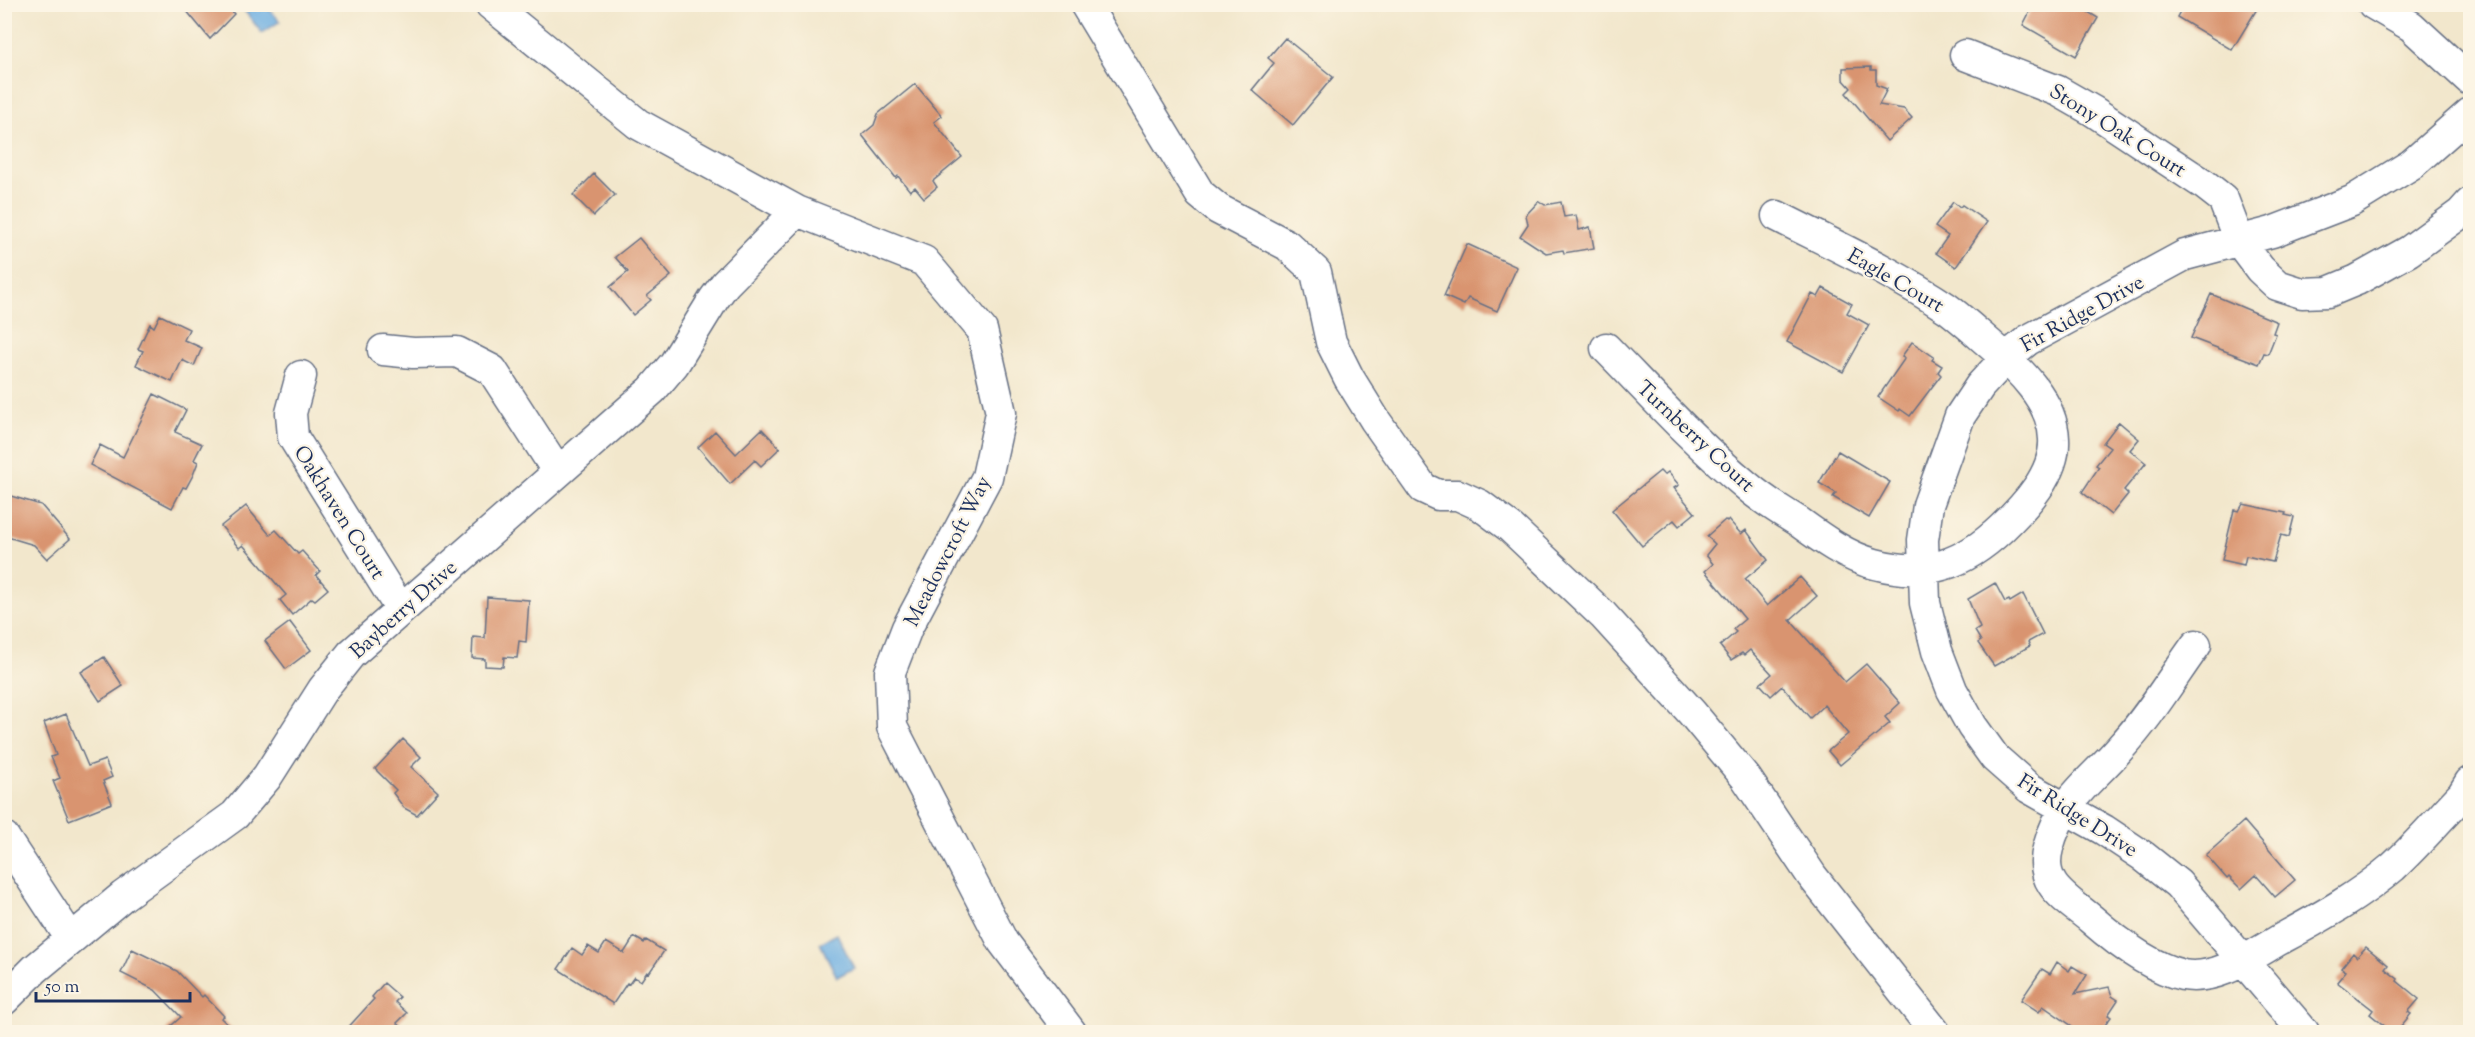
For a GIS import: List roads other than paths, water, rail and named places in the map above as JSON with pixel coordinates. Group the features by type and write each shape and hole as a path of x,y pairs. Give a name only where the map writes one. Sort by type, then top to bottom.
{"street":[{"name":"Meadowcroft Way","path":"490,4 638,124 797,211 924,261 982,330 1001,413 987,477 907,628 890,672 892,727 1003,942 1071,1032"},
{"path":"1085,4 1200,194 1218,209 1287,245 1316,272 1331,342 1348,378 1423,488 1438,495 1458,495 1480,505 1511,528 1603,615 1692,713 1746,778 1812,876 1935,1032"},
{"path":"2373,4 2411,26 2470,80"},
{"name":"Stony Oak Court","path":"1965,55 2058,91 2093,111 2205,184 2223,199 2239,241 2260,269 2277,285 2302,293 2328,292 2357,280 2409,251 2462,213 2470,203"},
{"name":"Fir Ridge Drive","path":"2304,1032 2178,884 2104,830 2029,788 1995,758 1972,726 1952,690 1937,651 1925,603 1923,540 1928,505 1960,416 1980,386 2006,358 2028,340 2185,255 2272,232 2352,201 2412,164 2470,113"},
{"name":"Bayberry Drive","path":"4,1000 35,969 123,896 235,814 267,777 323,689 351,654 652,390 674,364 725,284 797,211"},
{"name":"Eagle Court","path":"1777,216 1895,276 1949,310 2006,358 2030,382 2046,410 2055,438 2052,462 2037,488 2016,514 1988,541 1964,558 1923,570"},
{"name":"Turnberry Court","path":"1606,348 1697,443 1749,489 1844,551 1874,564 1923,570"},
{"path":"382,350 413,353 457,352 492,370 558,472"},
{"name":"Oakhaven Court","path":"301,376 291,413 293,437 401,610"},
{"path":"2196,645 2122,747 2063,808 2048,848 2045,869 2052,886 2109,935 2164,968 2183,975 2201,975 2244,962 2335,910 2370,886 2395,865 2462,795 2470,782"},
{"path":"4,837 71,939"}],"water":[{"path":"240,5 265,5 280,21 262,33"},
{"path":"837,934 854,968 837,977 820,943"}]}
